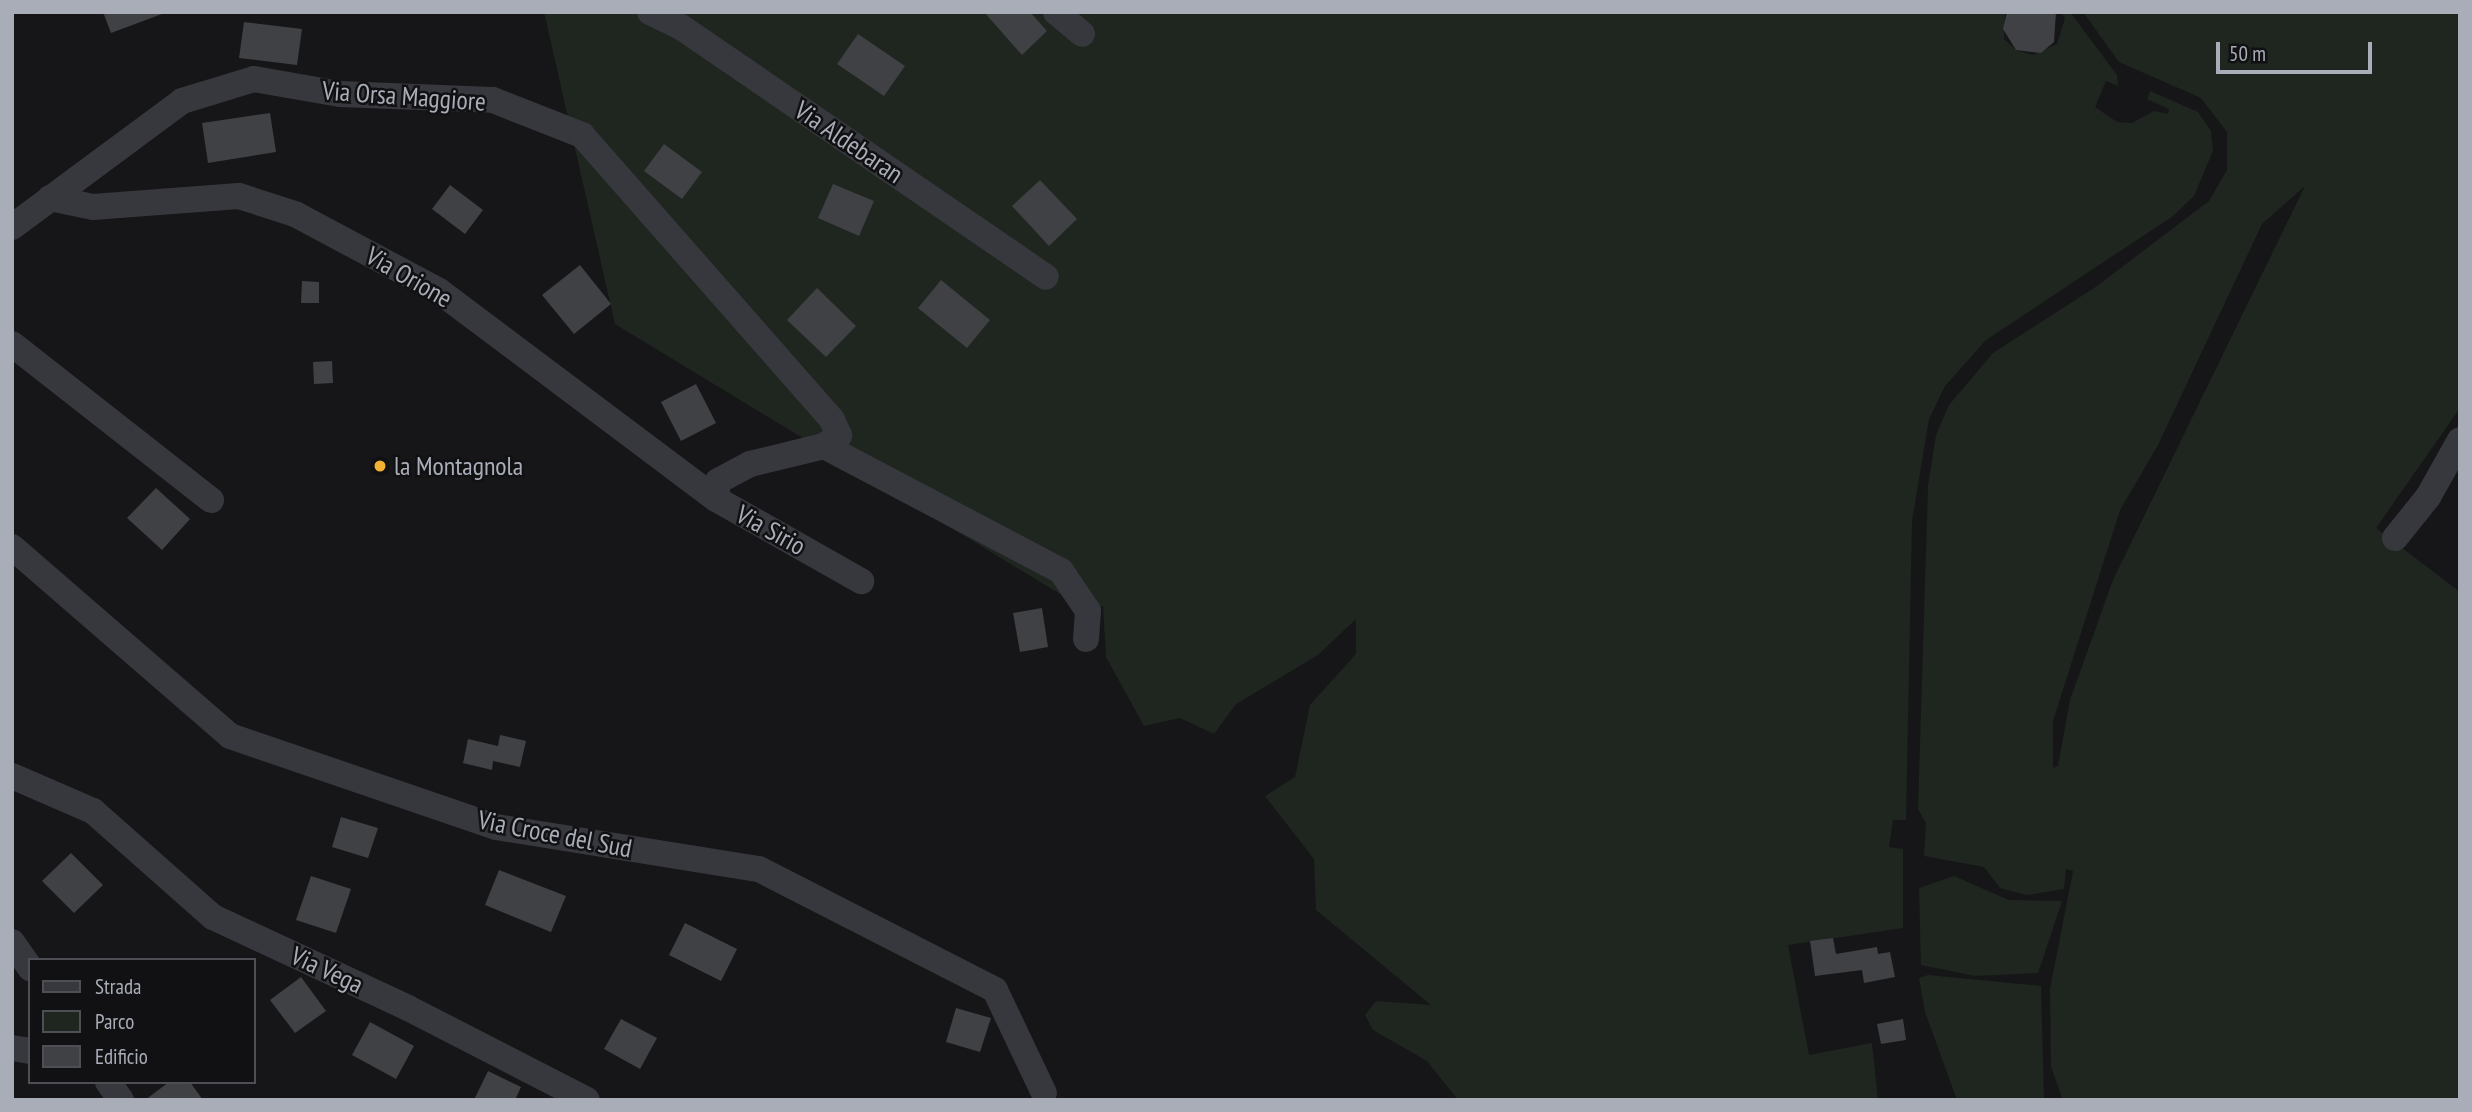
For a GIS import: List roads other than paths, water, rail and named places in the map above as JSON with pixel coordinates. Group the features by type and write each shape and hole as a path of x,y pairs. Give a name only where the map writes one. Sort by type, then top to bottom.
{"street":[{"name":"Via Aldebaran","path":"650,12 681,27 1046,277"},
{"path":"1056,12 1082,34"},
{"name":"Via Orsa Maggiore","path":"12,227 182,101 254,79 340,94 493,100 582,135 832,419 839,435 824,446"},
{"name":"Via Orione","path":"50,198 93,208 239,196 295,214 439,291 716,499"},
{"path":"12,344 211,500"},
{"path":"2395,538 2428,497 2460,440"},
{"path":"824,446 1061,571 1088,611 1086,639"},
{"name":"Via Sirio","path":"824,446 750,464 718,481 716,499 861,581"},
{"name":"Via Croce del Sud","path":"12,547 230,736 496,827 759,869 995,990 1044,1093"},
{"name":"Via Vega","path":"12,776 93,811 213,917 408,1007 587,1100"},
{"path":"12,943 28,965"},
{"path":"109,1084 121,1100"}],"place":[{"name":"la Montagnola","path":"380,466"}]}
